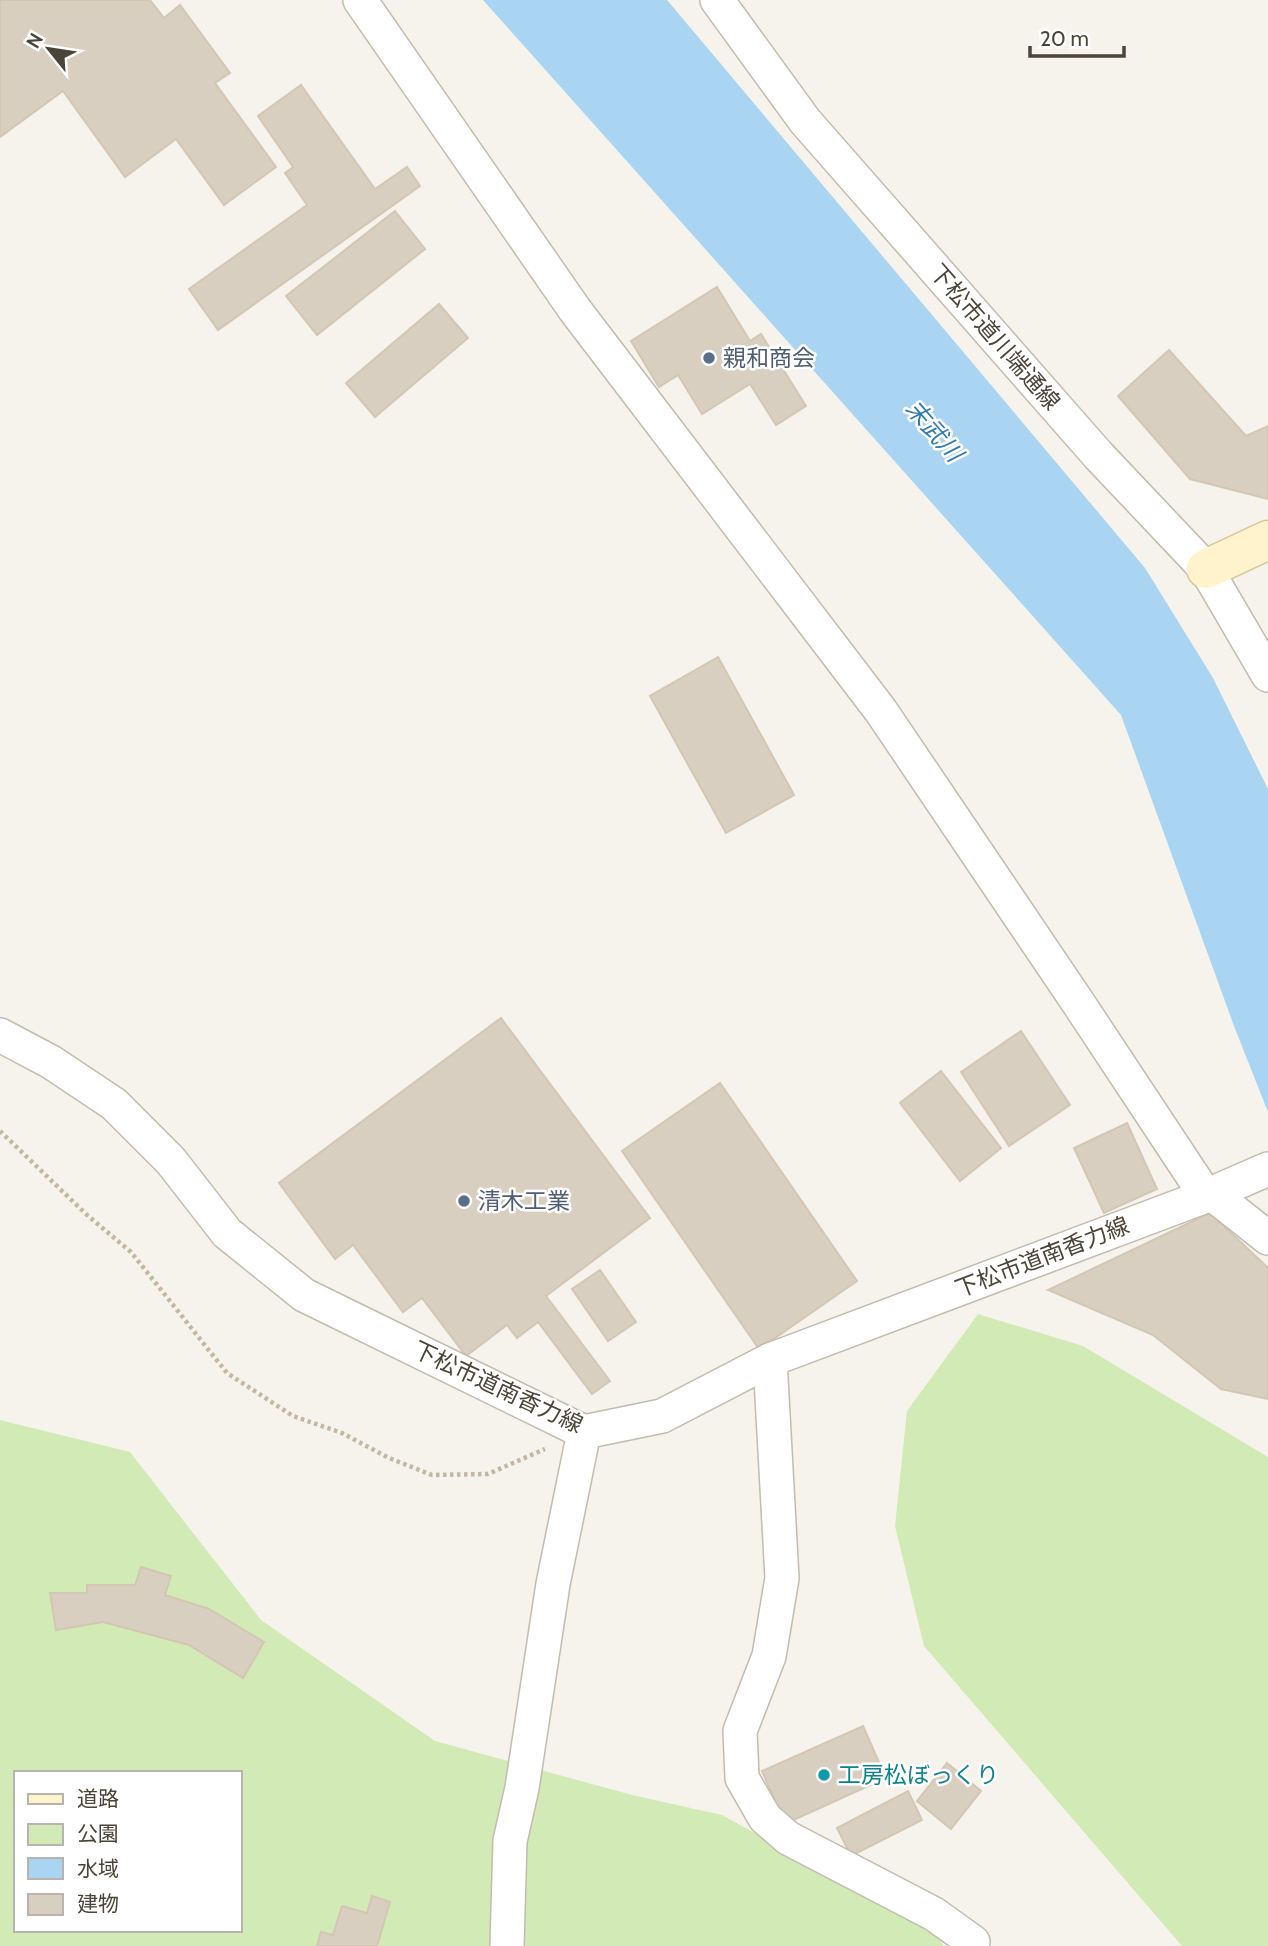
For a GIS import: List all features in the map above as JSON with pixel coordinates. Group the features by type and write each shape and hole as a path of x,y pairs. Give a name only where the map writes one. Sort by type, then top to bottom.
{"street":[{"path":"360,0 575,310 881,711 1209,1194 1268,1238"},
{"name":"下松市道川端通線","path":"717,0 806,121 1099,456 1206,569 1268,675"},
{"path":"1206,569 1268,540"},
{"name":"下松市道南香力線","path":"0,1035 51,1062 114,1104 171,1161 227,1233 304,1296 584,1432 662,1416 770,1360 1209,1194 1268,1169"},
{"path":"770,1360 782,1578 769,1656 740,1731 742,1778 765,1818 788,1838 934,1914 973,1942"},
{"path":"507,1946 510,1840 522,1788 553,1584 584,1432"}],"path":[{"path":"0,1131 87,1215 131,1251 228,1373 293,1416 342,1433 389,1458 432,1475 488,1474 584,1432"}],"green space":[{"path":"978,1314 1083,1346 1268,1457 1268,1946 1182,1946 924,1646 895,1526 907,1411"},
{"path":"0,1420 130,1452 261,1620 435,1741 632,1795 722,1815 938,1934 943,1946 0,1946"}],"water":[{"name":"末武川","path":"483,0 667,0 1145,568 1213,678 1268,789 1268,1112 1121,715"}],"building":[{"path":"0,0 150,0 164,18 180,5 230,73 215,83 276,167 224,205 176,139 125,177 63,91 0,137"},
{"path":"301,85 375,189 407,167 420,186 218,330 189,289 307,205 285,173 293,167 258,116"},
{"path":"395,211 425,249 317,335 286,296"},
{"name":"親和商会","path":"717,287 750,341 761,334 806,406 776,425 750,384 702,414 678,375 659,387 631,341"},
{"path":"439,304 468,338 375,417 346,383"},
{"path":"1169,350 1246,436 1268,426 1268,499 1190,479 1118,396"},
{"path":"718,657 794,795 726,833 650,696"},
{"name":"清木工業","path":"501,1018 650,1218 546,1296 610,1381 592,1394 538,1322 517,1338 507,1325 466,1356 422,1298 403,1312 353,1245 335,1259 279,1183"},
{"path":"1021,1031 1070,1105 1009,1146 961,1072"},
{"path":"941,1071 1001,1148 960,1181 900,1103"},
{"path":"720,1083 857,1281 759,1349 622,1151"},
{"path":"1127,1123 1157,1189 1104,1213 1074,1148"},
{"path":"1210,1213 1268,1268 1268,1399 1221,1389 1153,1335 1048,1290"},
{"path":"600,1270 636,1322 608,1341 572,1289"},
{"path":"141,1567 171,1576 165,1595 209,1609 264,1642 243,1678 189,1645 103,1622 56,1630 50,1593 87,1593 87,1585 135,1585"},
{"name":"工房松ぼっくり","path":"863,1726 886,1778 785,1824 762,1771"},
{"path":"947,1763 981,1791 951,1829 917,1801"},
{"path":"908,1791 922,1820 851,1856 837,1828"},
{"path":"372,1896 390,1902 377,1946 317,1946 321,1932 333,1935 342,1906 367,1913"}],"place":[{"name":"親和商会","path":"709,358"},
{"name":"清木工業","path":"464,1201"},
{"name":"工房松ぼっくり","path":"824,1775"}]}
